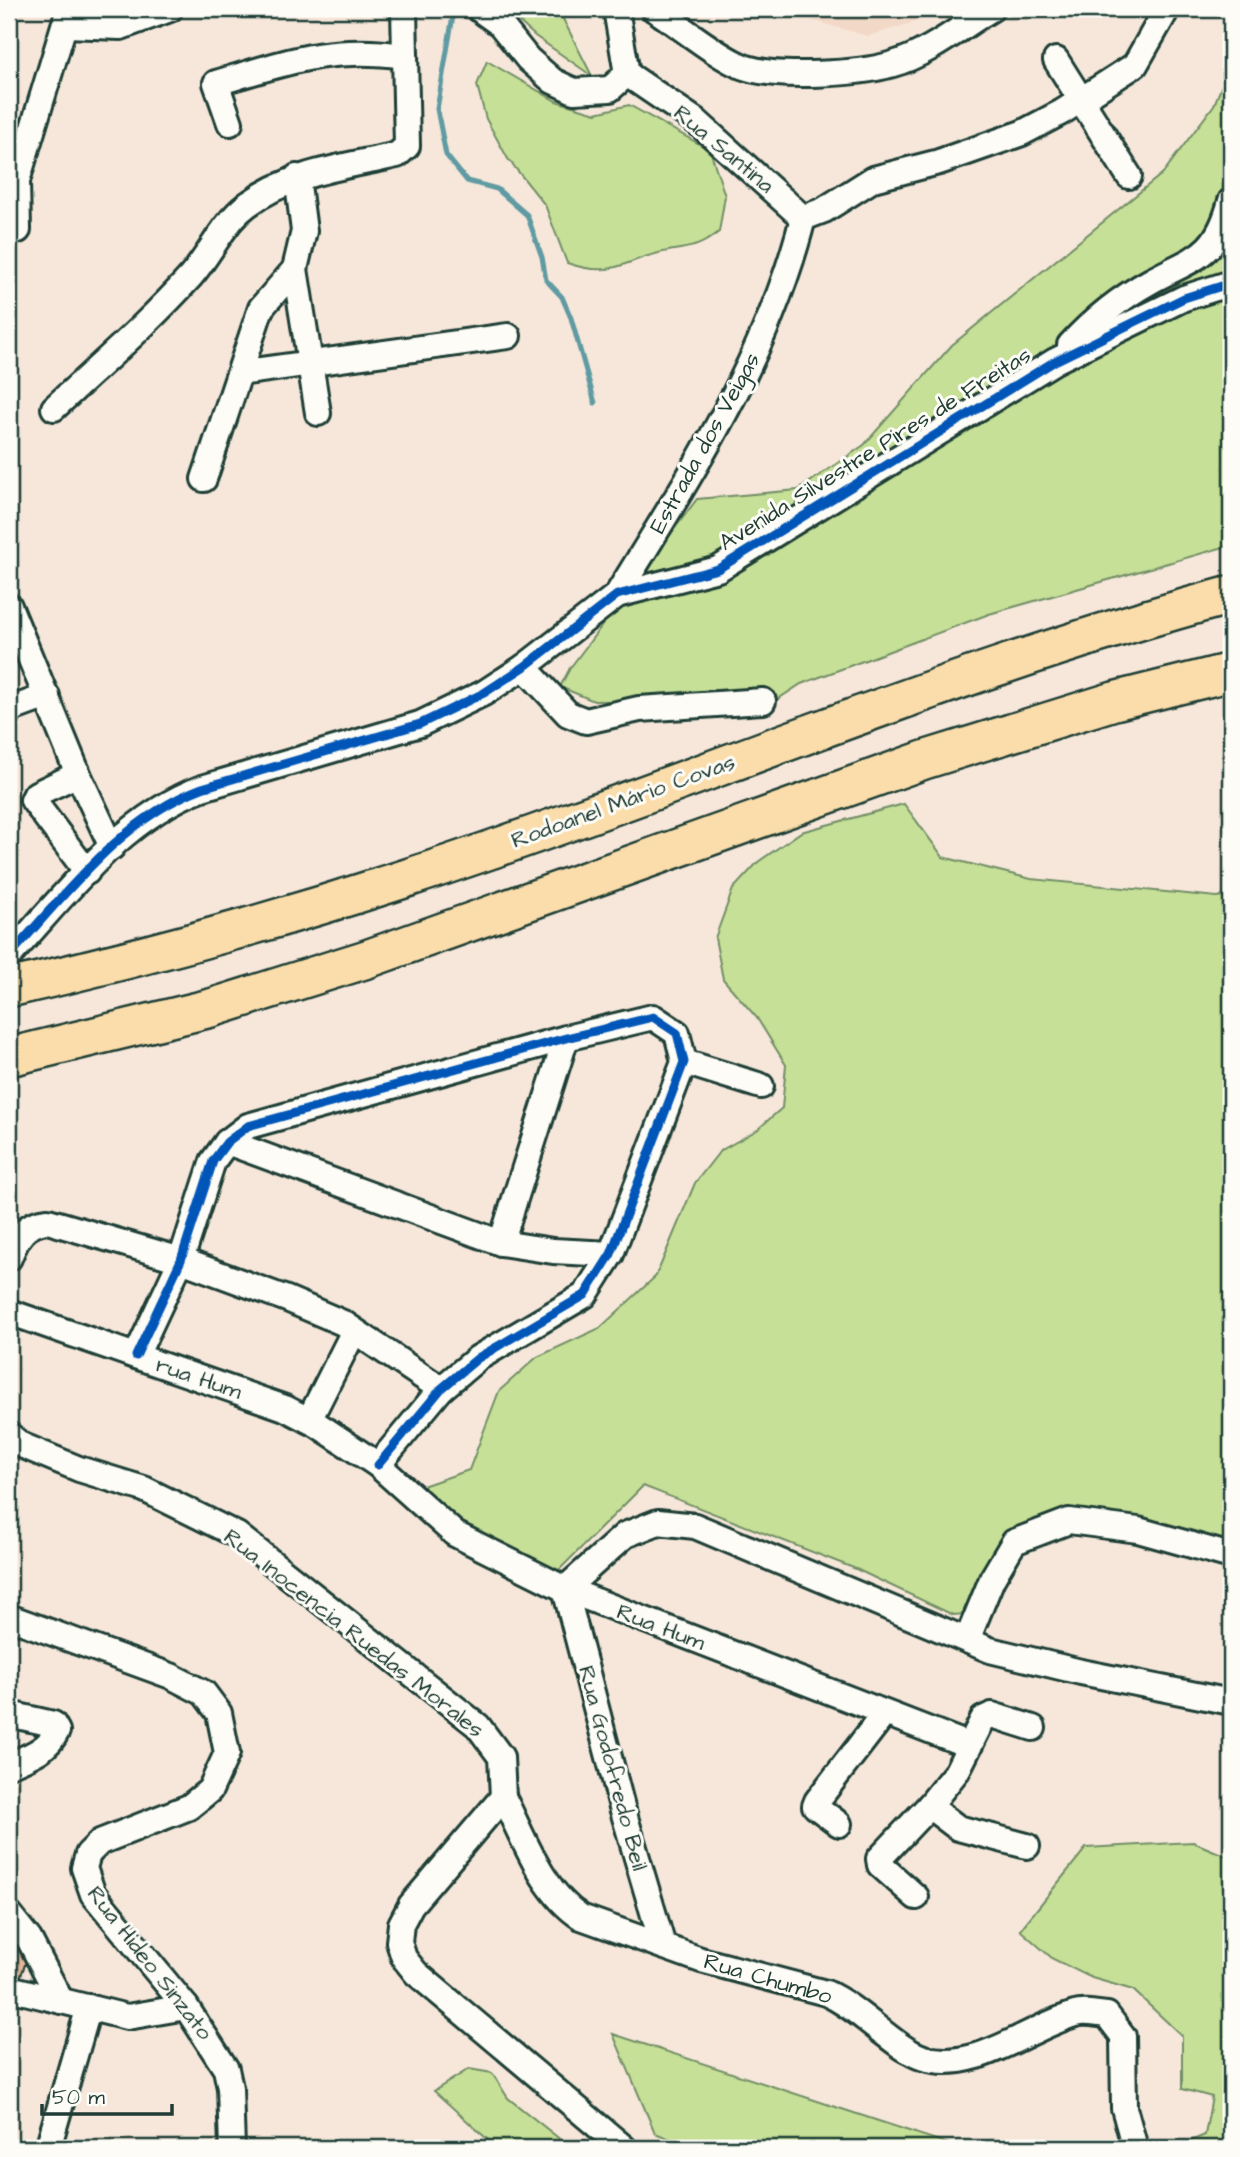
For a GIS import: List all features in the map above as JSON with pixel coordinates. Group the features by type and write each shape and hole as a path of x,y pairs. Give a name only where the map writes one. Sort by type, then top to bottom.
{"highway":[{"name":"Rodoanel Mário Covas","path":"9,988 229,933 403,879 1038,653 1147,617 1231,595"},
{"path":"9,1057 211,1008 415,943 924,760 1101,705 1231,672"}],"street":[{"path":"18,230 13,180 67,17 121,27 170,9"},
{"path":"54,408 167,302 193,274 230,221 247,205 297,177 397,155 407,146 404,9"},
{"path":"479,9 500,24 545,73 574,92 610,89 626,74 616,9"},
{"path":"654,9 742,66 766,73 801,73 893,64 913,56 991,9"},
{"path":"803,218 873,179 939,162 1022,133 1081,100 1135,65 1167,9"},
{"path":"230,123 216,83 311,55 364,50 405,56"},
{"path":"1056,60 1129,176"},
{"name":"Rua Santina","path":"626,74 696,121 803,218"},
{"path":"297,177 304,232 295,269 318,413"},
{"path":"1055,361 1085,329 1150,282 1188,265 1210,247 1231,201"},
{"name":"Estrada dos Veigas","path":"617,595 709,444 751,365 789,273 803,218"},
{"path":"204,479 261,309 295,269"},
{"name":"Avenida Silvestre Pires de Freitas","path":"9,956 112,847 153,813 183,796 420,724 484,693 524,667 617,595 718,569 1055,361 1172,304 1231,283"},
{"path":"240,373 508,336"},
{"path":"9,606 15,638 47,695 78,774 112,847"},
{"path":"524,667 568,714 586,721 639,709 763,701"},
{"path":"9,710 47,695"},
{"path":"78,774 36,794 33,800 87,872"},
{"path":"136,1356 181,1260 213,1161 227,1142 248,1126 566,1038 653,1017 677,1033 684,1062 611,1254 584,1295 478,1358 441,1388 378,1465"},
{"path":"501,1243 566,1038"},
{"path":"684,1062 761,1086"},
{"path":"227,1142 501,1243 611,1254"},
{"path":"9,1258 24,1229 34,1222 48,1221 181,1260 287,1299 354,1331 441,1388"},
{"name":"rua Hum","path":"9,1312 285,1408 309,1420 378,1465"},
{"path":"309,1420 354,1331"},
{"name":"Rua Inocencia Ruedas Morales","path":"9,1435 22,1445 79,1469 144,1489 237,1535 478,1726 501,1757 504,1773 503,1797"},
{"name":"Rua Hum","path":"378,1465 455,1534 565,1589 968,1745"},
{"path":"565,1589 625,1535 658,1521 695,1526 990,1650 1081,1672 1231,1702"},
{"path":"967,1640 992,1579 1014,1542 1069,1521 1138,1530 1231,1556"},
{"name":"Rua Godofredo Beil","path":"565,1589 622,1807 663,1946"},
{"name":"Rua Hideo Sinzato","path":"9,1617 171,1676 204,1693 219,1713 228,1753 210,1790 189,1807 100,1842 88,1854 84,1868 86,1882 105,1911 186,2007 226,2068 230,2088 232,2148"},
{"path":"9,1714 53,1724 57,1731 51,1743 39,1752 9,1765"},
{"path":"839,1824 815,1806 817,1801 884,1714"},
{"path":"916,1897 880,1865 878,1859 957,1771 983,1719 992,1715 1033,1728"},
{"path":"503,1797 411,1905 401,1924 399,1942 404,1958 446,2000 624,2148"},
{"name":"Rua Chumbo","path":"503,1797 554,1892 568,1908 600,1925 701,1960 826,1993 845,2001 906,2048 922,2057 957,2061 997,2048 1077,2013 1107,2015 1123,2036 1124,2108 1135,2148"},
{"path":"929,1805 958,1828 1027,1846"},
{"path":"9,1913 29,1939 61,2001"},
{"path":"9,1988 127,2017 186,2007"},
{"path":"48,2148 89,2007"}],"shaded area":[{"path":"804,9 954,9 954,20 924,19 868,36 804,18"}],"green space":[{"path":"505,9 558,9 592,76 535,36"},
{"path":"487,61 556,101 596,113 629,105 710,150 725,196 719,232 698,245 663,252 617,267 596,269 567,263 545,205 508,159 486,119 477,85"},
{"path":"1231,63 1231,545 989,614 801,684 778,699 594,701 560,687 570,668 697,499 798,490 864,445 952,345 1163,173 1214,105"},
{"path":"904,804 943,857 1031,879 1217,897 1231,895 1231,1546 1069,1521 1014,1542 977,1613 953,1615 856,1569 643,1486 550,1579 458,1531 411,1490 469,1470 499,1391 537,1357 600,1328 656,1276 695,1183 720,1151 757,1130 782,1108 786,1065 757,1018 723,979 715,938 733,889 758,862 801,832"},
{"path":"1193,1842 1231,1858 1231,2148 1174,2148 1205,2135 1212,2097 1182,2089 1182,2036 1133,1990 1092,1978 1053,1959 1020,1930 1086,1848"},
{"path":"613,2034 961,2148 694,2148 655,2133"},
{"path":"469,2069 492,2073 508,2098 571,2148 497,2148 434,2091"}],"building":[{"path":"9,1927 28,1956 19,1981 9,1977"}],"waterway":[{"path":"453,16 437,109 446,155 467,181 497,189 527,215 542,257 546,280 562,297 571,318 595,403"}],"cycle path":[{"path":"9,956 96,860 146,818 173,801 202,788 420,724 484,693 524,667 617,595 718,569 1055,361 1184,298 1231,283"},
{"path":"136,1356 181,1260 213,1161 227,1142 248,1126 566,1038 653,1017 677,1033 684,1062 611,1254 585,1295 478,1358 441,1389 378,1465"}]}
